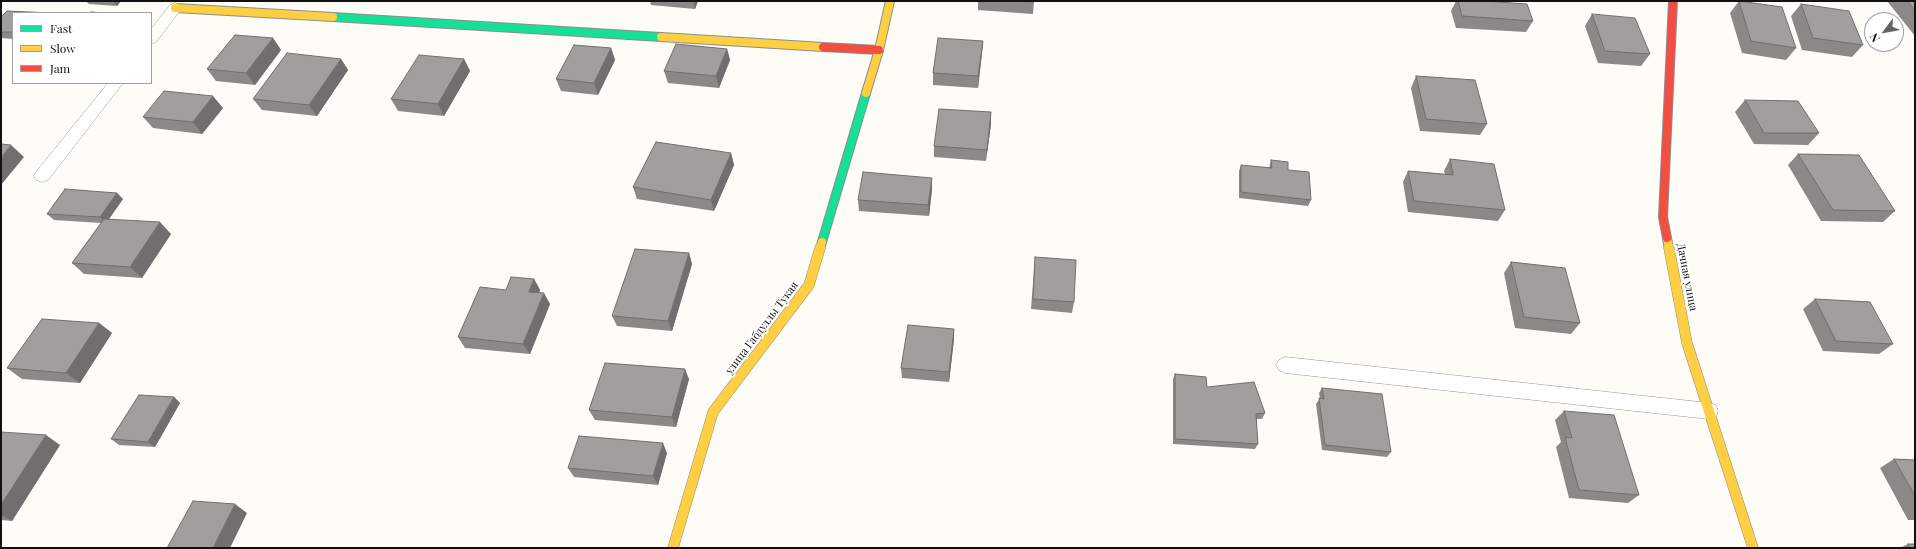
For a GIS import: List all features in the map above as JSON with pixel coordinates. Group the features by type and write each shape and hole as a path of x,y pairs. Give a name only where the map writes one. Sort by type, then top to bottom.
{"street":[{"name":"улица Габдуллы Тукая","path":"673,548 713,412 809,285 878,50 890,1"},
{"name":"Дачная улица","path":"1673,1 1663,217 1687,343 1753,548"},
{"path":"175,8 878,50"}],"lane":[{"path":"152,38 175,8"},
{"path":"42,176 115,84"},
{"path":"1285,365 1709,411"}],"building":[{"path":"1458,1 1527,4 1533,21 1462,16"},
{"path":"1739,1 1782,7 1796,48 1751,41"},
{"path":"1907,1 1915,1 1915,10"},
{"path":"1801,4 1849,11 1863,45 1813,38"},
{"path":"7,11 29,12 12,12 12,32 1,32 1,17"},
{"path":"1592,14 1635,18 1650,54 1605,51"},
{"path":"235,35 273,38 246,73 207,69"},
{"path":"938,38 983,41 978,76 933,73"},
{"path":"676,44 727,49 716,76 664,71"},
{"path":"574,45 611,48 594,83 556,79"},
{"path":"287,53 341,59 309,105 253,99"},
{"path":"419,55 464,59 438,104 391,99"},
{"path":"1416,76 1475,80 1487,124 1426,119"},
{"path":"164,91 213,96 193,122 143,117"},
{"path":"1745,100 1798,101 1819,133 1764,133"},
{"path":"939,109 991,112 987,150 934,146"},
{"path":"656,142 731,153 711,200 633,187"},
{"path":"1,144 11,145 1,158"},
{"path":"1798,154 1859,155 1895,211 1833,210"},
{"path":"1450,159 1494,164 1505,210 1414,201 1408,171 1453,175"},
{"path":"1271,160 1288,162 1288,170 1309,172 1311,200 1241,192 1241,165 1272,168"},
{"path":"863,172 932,178 928,205 858,200"},
{"path":"65,189 117,193 100,217 47,214"},
{"path":"104,219 160,222 130,267 72,263"},
{"path":"635,249 689,253 668,321 612,316"},
{"path":"1035,257 1076,260 1074,302 1033,299"},
{"path":"1511,262 1565,268 1580,323 1524,317"},
{"path":"511,277 534,279 529,292 544,293 523,344 458,337 480,287 506,290"},
{"path":"1815,299 1870,302 1893,344 1836,341"},
{"path":"42,319 99,323 66,373 7,368"},
{"path":"908,325 954,329 949,372 901,368"},
{"path":"605,363 685,369 672,417 589,410"},
{"path":"1175,374 1206,377 1207,387 1254,382 1265,413 1256,414 1258,444 1175,439"},
{"path":"1322,388 1382,394 1391,452 1325,445 1319,398 1324,399"},
{"path":"139,395 174,397 148,442 111,439"},
{"path":"1564,411 1614,415 1639,495 1579,490 1565,437 1572,438"},
{"path":"1,432 46,435 1,505"},
{"path":"579,436 663,443 653,476 568,468"},
{"path":"1894,459 1915,460 1915,496"},
{"path":"193,501 235,504 213,548 167,548"},
{"path":"1908,544 1915,544 1915,548 1910,548"}],"traffic: fast":[{"path":"333,17 661,37"},
{"path":"822,242 866,93"}],"traffic: slow":[{"path":"866,93 879,50 890,1"},
{"path":"175,8 333,17"},
{"path":"661,37 823,47"},
{"path":"1667,238 1687,343 1753,548"},
{"path":"673,548 713,412 809,285 822,242"}],"traffic: jam":[{"path":"1667,238 1663,217 1673,1"},
{"path":"823,47 879,50"}]}
